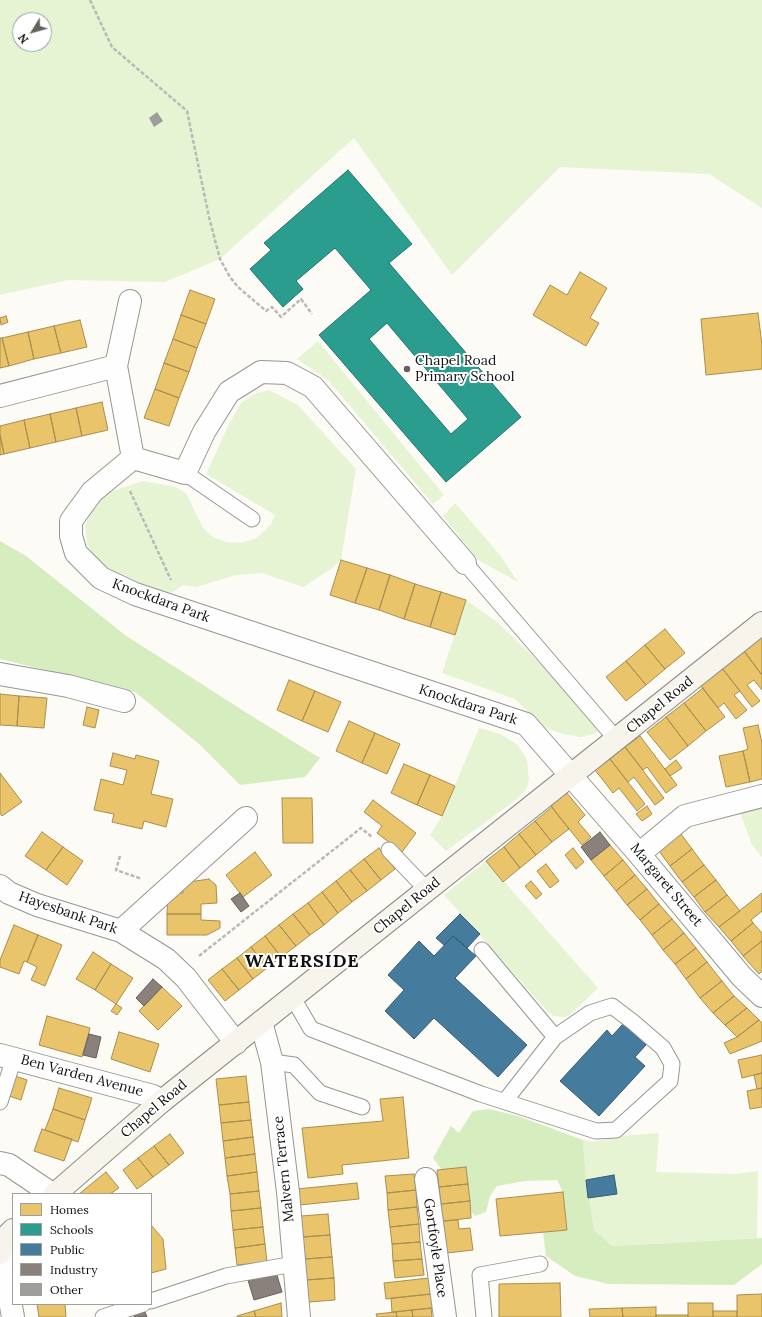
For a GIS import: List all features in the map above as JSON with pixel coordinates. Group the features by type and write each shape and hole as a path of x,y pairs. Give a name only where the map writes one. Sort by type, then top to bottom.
{"main road":[{"name":"Chapel Road","path":"56,1193 162,1101 293,998 570,774 617,740 762,623"},
{"path":"1,1253 4,1239 12,1231"}],"street":[{"path":"130,301 116,366 126,464 185,473 204,432 229,392 261,372 287,373 313,387 465,563"},
{"path":"0,396 116,366"},
{"name":"Knockdara Park","path":"126,464 92,492 71,521 71,536 76,553 100,578 135,594 526,724 570,774"},
{"path":"0,674 68,686 124,701"},
{"name":"Margaret Street","path":"570,774 742,977 762,996"},
{"path":"639,854 685,816 762,796"},
{"path":"121,931 246,818"},
{"name":"Hayesbank Park","path":"0,886 9,893 37,905 121,931 166,958 186,978 236,1043"},
{"name":"Malvern Terrace","path":"261,1022 272,1062 288,1192 298,1317"},
{"name":"Ben Varden Avenue","path":"7,1056 153,1096 162,1101"},
{"path":"0,1163 9,1165 51,1193"},
{"name":"Gortfoyle Place","path":"426,1179 445,1317"},
{"path":"1,1253 13,1317"}],"lane":[{"path":"185,473 252,519"},
{"path":"465,563 617,740"},
{"path":"389,850 427,890"},
{"path":"482,950 555,1037"},
{"path":"293,998 311,1029 481,1094 596,1131 616,1130 670,1082 672,1064 663,1048 612,1006 590,1014 555,1037 506,1101"},
{"path":"0,1102 7,1056"},
{"path":"272,1062 294,1065 320,1093 362,1107"},
{"path":"152,1301 226,1276 294,1264"},
{"path":"484,1317 480,1275 540,1264"},
{"path":"103,1317 140,1305"}],"path":[{"path":"90,0 112,46 187,111 209,217 220,259 230,277 238,287 266,311 272,306 281,317 301,300 312,314"},
{"path":"126,464 184,610"},
{"path":"186,978 194,960 361,828 389,850"},
{"path":"120,856 116,870 167,888"}],"green space":[{"path":"0,0 762,0 762,208 709,174 560,167 452,275 354,138 220,259 165,282 68,280 0,295"},
{"path":"318,341 444,495 433,504 328,380 297,359"},
{"path":"269,390 298,405 356,469 341,560 330,570 303,587 262,573 236,575 196,587 183,585 170,594 121,578 94,556 87,543 85,526 93,507 106,493 143,481 176,487 186,493 203,528 213,537 226,542 240,543 255,539 262,533 271,524 275,515 206,474 229,424 241,403 254,394"},
{"path":"455,503 500,555 518,582 478,560 443,516"},
{"path":"0,541 26,556 125,635 320,758 305,777 240,785 199,744 135,692 0,659"},
{"path":"466,600 497,622 546,669 598,731 594,734 580,737 559,733 541,725 515,699 442,673"},
{"path":"479,728 500,734 517,744 527,760 529,780 526,790 517,799 446,851 430,835 442,816"},
{"path":"762,808 762,857 752,845 740,813"},
{"path":"486,861 598,988 570,1015 565,1017 554,1016 549,1013 444,895"},
{"path":"489,1109 518,1116 583,1140 586,1180 594,1230 612,1246 762,1238 762,1264 734,1285 609,1284 575,1276 546,1256 543,1232 567,1229 563,1192 557,1180 525,1181 497,1186 490,1196 486,1212 475,1216 471,1211 466,1167 442,1170 433,1158 451,1126 459,1133 473,1111"},
{"path":"659,1133 656,1172 736,1174 758,1171 757,1238 612,1246 594,1231 588,1198 617,1194 614,1175 586,1180 583,1140 594,1142 621,1136"}],"building: Homes":[{"path":"580,272 607,288 590,318 599,323 586,346 533,315 550,285 567,295"},
{"path":"190,290 215,299 206,324 181,315"},
{"path":"758,313 762,345 762,369 706,375 701,319"},
{"path":"181,315 206,324 197,348 173,339"},
{"path":"6,316 8,322 1,325 0,318"},
{"path":"80,320 87,347 61,353 54,326"},
{"path":"54,326 61,353 34,359 28,332"},
{"path":"28,332 34,359 9,366 2,338"},
{"path":"0,338 2,338 9,366 0,368"},
{"path":"173,339 197,348 189,372 164,363"},
{"path":"164,363 189,372 179,398 155,389"},
{"path":"155,389 179,398 169,426 144,418"},
{"path":"102,402 108,430 82,436 76,408"},
{"path":"76,408 82,436 56,442 50,414"},
{"path":"50,414 56,442 30,448 24,420"},
{"path":"24,420 30,448 4,454 0,435 0,426"},
{"path":"0,435 4,454 0,455"},
{"path":"341,560 367,568 355,603 330,595"},
{"path":"367,568 390,575 379,610 355,603"},
{"path":"390,575 415,584 404,619 379,610"},
{"path":"415,584 441,592 430,627 404,619"},
{"path":"441,592 466,600 455,635 430,627"},
{"path":"665,629 685,653 665,669 645,645"},
{"path":"762,637 762,673 761,674 744,651"},
{"path":"645,645 665,669 646,685 626,661"},
{"path":"744,651 762,675 762,690 754,680 747,685 760,701 752,707 722,668"},
{"path":"626,661 646,685 626,701 606,677"},
{"path":"722,668 740,691 734,695 747,710 736,719 724,703 718,708 700,685"},
{"path":"289,680 315,691 302,721 277,710"},
{"path":"703,688 725,717 706,731 684,703"},
{"path":"315,691 341,702 328,732 302,721"},
{"path":"0,694 19,696 17,726 0,725"},
{"path":"19,696 47,698 44,728 17,726"},
{"path":"684,703 706,731 688,746 666,717"},
{"path":"87,707 99,710 95,728 83,725"},
{"path":"666,717 688,746 670,760 647,732"},
{"path":"349,721 375,733 362,763 336,751"},
{"path":"758,725 762,743 762,779 750,782 743,751 748,749 743,728"},
{"path":"375,733 400,744 387,774 362,763"},
{"path":"640,736 677,785 666,793 647,767 643,770 625,747"},
{"path":"625,747 664,798 655,805 634,777 628,782 610,759"},
{"path":"743,751 750,782 726,787 719,756"},
{"path":"113,753 135,759 136,755 159,761 151,794 173,799 166,827 144,821 142,829 112,822 114,814 94,810 101,779 123,785 127,770 110,766"},
{"path":"610,759 645,804 637,811 619,788 613,793 595,770"},
{"path":"676,760 682,768 670,776 665,769"},
{"path":"404,764 430,775 417,805 391,793"},
{"path":"0,773 22,802 2,816 0,813"},
{"path":"430,775 455,786 442,816 417,805"},
{"path":"566,792 585,815 578,822 591,837 582,845 550,805"},
{"path":"282,798 312,798 313,843 283,843"},
{"path":"373,800 416,833 402,852 377,833 382,826 364,812"},
{"path":"647,806 652,814 642,821 636,814"},
{"path":"552,807 569,829 552,842 535,821"},
{"path":"535,821 552,842 536,855 519,834"},
{"path":"42,832 63,847 46,870 25,856"},
{"path":"519,834 536,855 520,868 504,847"},
{"path":"681,834 692,849 670,866 659,851"},
{"path":"610,845 623,860 604,876 591,860"},
{"path":"63,847 83,861 67,885 46,870"},
{"path":"504,847 520,868 503,882 486,861"},
{"path":"379,848 395,869 381,880 364,859"},
{"path":"573,848 584,862 576,869 565,855"},
{"path":"692,849 704,865 682,882 670,866"},
{"path":"255,852 272,875 243,897 226,875"},
{"path":"364,859 381,880 367,891 350,870"},
{"path":"623,860 635,875 616,891 604,876"},
{"path":"546,864 559,881 550,888 537,871"},
{"path":"704,865 716,880 694,897 682,882"},
{"path":"350,870 367,891 352,902 336,881"},
{"path":"635,875 647,889 627,905 616,891"},
{"path":"209,879 216,885 217,903 201,904 201,914 167,914 168,893 183,893 183,883"},
{"path":"716,880 727,895 705,912 694,897"},
{"path":"336,881 352,902 338,913 322,892"},
{"path":"531,881 542,894 536,899 525,886"},
{"path":"647,889 659,904 640,920 627,905"},
{"path":"322,892 338,913 324,925 308,903"},
{"path":"762,893 762,911 751,920 753,923 731,941 719,927"},
{"path":"727,895 740,911 719,927 705,912"},
{"path":"308,903 324,925 310,935 293,914"},
{"path":"659,904 672,919 652,935 640,920"},
{"path":"167,914 201,914 201,920 220,921 220,928 207,935 167,935"},
{"path":"293,914 310,935 296,946 279,925"},
{"path":"672,919 684,933 663,950 652,935"},
{"path":"753,923 762,933 762,941 743,956 731,941"},
{"path":"14,925 38,935 27,962 24,961 19,974 0,967 0,960"},
{"path":"279,925 296,946 281,957 265,936"},
{"path":"684,933 696,948 675,964 663,950"},
{"path":"38,935 62,945 45,986 31,980 37,967 27,962"},
{"path":"265,936 281,957 267,968 251,947"},
{"path":"762,941 762,971 759,974 743,956"},
{"path":"251,947 267,968 253,979 237,958"},
{"path":"696,948 707,962 686,979 675,964"},
{"path":"93,952 111,964 95,990 76,979"},
{"path":"237,958 253,979 239,990 222,969"},
{"path":"707,962 722,981 700,998 686,979"},
{"path":"111,964 133,978 116,1004 95,990"},
{"path":"222,969 239,990 225,1001 208,980"},
{"path":"722,981 734,996 713,1013 700,998"},
{"path":"162,987 182,1006 158,1030 139,1011"},
{"path":"734,996 747,1008 725,1025 713,1013"},
{"path":"116,1004 122,1008 117,1015 111,1011"},
{"path":"747,1008 759,1020 737,1037 725,1025"},
{"path":"47,1016 90,1028 82,1057 39,1045"},
{"path":"759,1020 762,1023 762,1041 730,1054 724,1043 737,1037"},
{"path":"119,1032 159,1044 150,1072 111,1059"},
{"path":"762,1055 762,1073 742,1078 738,1060"},
{"path":"762,1073 762,1088 757,1089 754,1075"},
{"path":"15,1076 27,1080 21,1100 9,1096"},
{"path":"246,1076 249,1102 219,1105 216,1079"},
{"path":"59,1088 92,1098 85,1120 53,1109"},
{"path":"762,1088 762,1107 750,1109 747,1091"},
{"path":"403,1097 409,1158 342,1165 343,1174 308,1178 302,1128 383,1121 380,1099"},
{"path":"249,1102 251,1120 221,1123 219,1105"},
{"path":"53,1109 85,1120 78,1142 45,1130"},
{"path":"251,1120 253,1137 223,1141 221,1123"},
{"path":"42,1129 72,1139 64,1161 34,1151"},
{"path":"170,1134 184,1153 169,1165 154,1146"},
{"path":"253,1137 255,1154 225,1158 223,1141"},
{"path":"154,1146 169,1165 153,1177 138,1158"},
{"path":"255,1154 257,1172 227,1176 225,1158"},
{"path":"138,1158 153,1177 137,1189 123,1170"},
{"path":"466,1167 468,1184 439,1187 437,1170"},
{"path":"106,1172 119,1188 112,1193 80,1193"},
{"path":"257,1172 259,1191 230,1194 227,1176"},
{"path":"414,1174 416,1190 387,1193 385,1176"},
{"path":"357,1183 359,1199 299,1205 297,1189"},
{"path":"468,1184 470,1201 441,1204 439,1187"},
{"path":"416,1190 417,1207 388,1210 387,1193"},
{"path":"259,1191 261,1208 231,1211 230,1194"},
{"path":"563,1192 567,1230 500,1236 496,1199"},
{"path":"470,1201 471,1218 443,1221 441,1204"},
{"path":"417,1207 419,1224 390,1227 388,1210"},
{"path":"261,1208 263,1227 233,1230 231,1211"},
{"path":"328,1214 330,1235 303,1237 301,1216"},
{"path":"458,1220 459,1229 470,1228 473,1250 447,1253 443,1221"},
{"path":"419,1224 420,1242 392,1244 390,1227"},
{"path":"152,1226 163,1239 166,1269 152,1273"},
{"path":"263,1227 265,1244 235,1248 233,1230"},
{"path":"330,1235 332,1257 305,1259 303,1237"},
{"path":"420,1242 422,1259 393,1261 392,1244"},
{"path":"265,1244 267,1262 237,1265 235,1248"},
{"path":"332,1257 334,1278 306,1280 305,1259"},
{"path":"422,1259 424,1275 395,1278 393,1261"},
{"path":"334,1278 335,1300 308,1302 306,1280"},
{"path":"429,1278 431,1294 386,1299 384,1283"},
{"path":"560,1283 561,1317 499,1317 499,1284"},
{"path":"431,1294 433,1308 392,1312 391,1298"},
{"path":"762,1294 762,1317 737,1317 737,1295"},
{"path":"281,1303 282,1317 256,1317 254,1311"},
{"path":"688,1303 713,1303 713,1317 688,1317"},
{"path":"37,1305 65,1305 66,1317 39,1317"},
{"path":"656,1307 656,1317 623,1317 622,1308"},
{"path":"431,1308 432,1317 413,1317 412,1310"},
{"path":"622,1308 623,1317 590,1317 589,1309"},
{"path":"412,1310 413,1317 397,1317 396,1312"},
{"path":"254,1311 256,1317 237,1317 237,1316"},
{"path":"713,1311 737,1311 737,1317 713,1317"},
{"path":"396,1312 397,1317 377,1317 376,1314"},
{"path":"656,1315 688,1315 688,1317 656,1317"}],"building: Schools":[{"path":"348,170 412,244 389,263 521,417 446,482 319,335 371,290 335,248 296,281 303,289 283,307 250,269 271,250 264,243","holes":["387,323 468,419 451,434 369,339"]}],"building: Public":[{"path":"460,914 480,934 467,948 453,936 444,945 436,938"},
{"path":"453,936 476,956 455,978 527,1045 498,1077 434,1018 414,1039 385,1011 404,990 388,975 419,941 434,956"},
{"path":"623,1024 646,1045 635,1057 645,1066 599,1116 560,1081 607,1030 612,1036"},
{"path":"614,1175 617,1194 588,1198 586,1180"}],"building: Industry":[{"path":"600,832 610,845 591,860 581,847"},
{"path":"240,893 249,906 241,912 231,899"},
{"path":"153,979 162,987 144,1006 136,998"},
{"path":"89,1034 101,1037 96,1058 83,1055"},
{"path":"276,1272 282,1292 254,1300 248,1280"},
{"path":"145,1312 147,1317 134,1317 134,1315"}],"building: Other":[{"path":"157,112 163,121 154,127 149,118"}],"place":[{"name":"Chapel Road Primary School","path":"407,369"}],"district":[{"name":"WATERSIDE","path":"302,962"}]}
